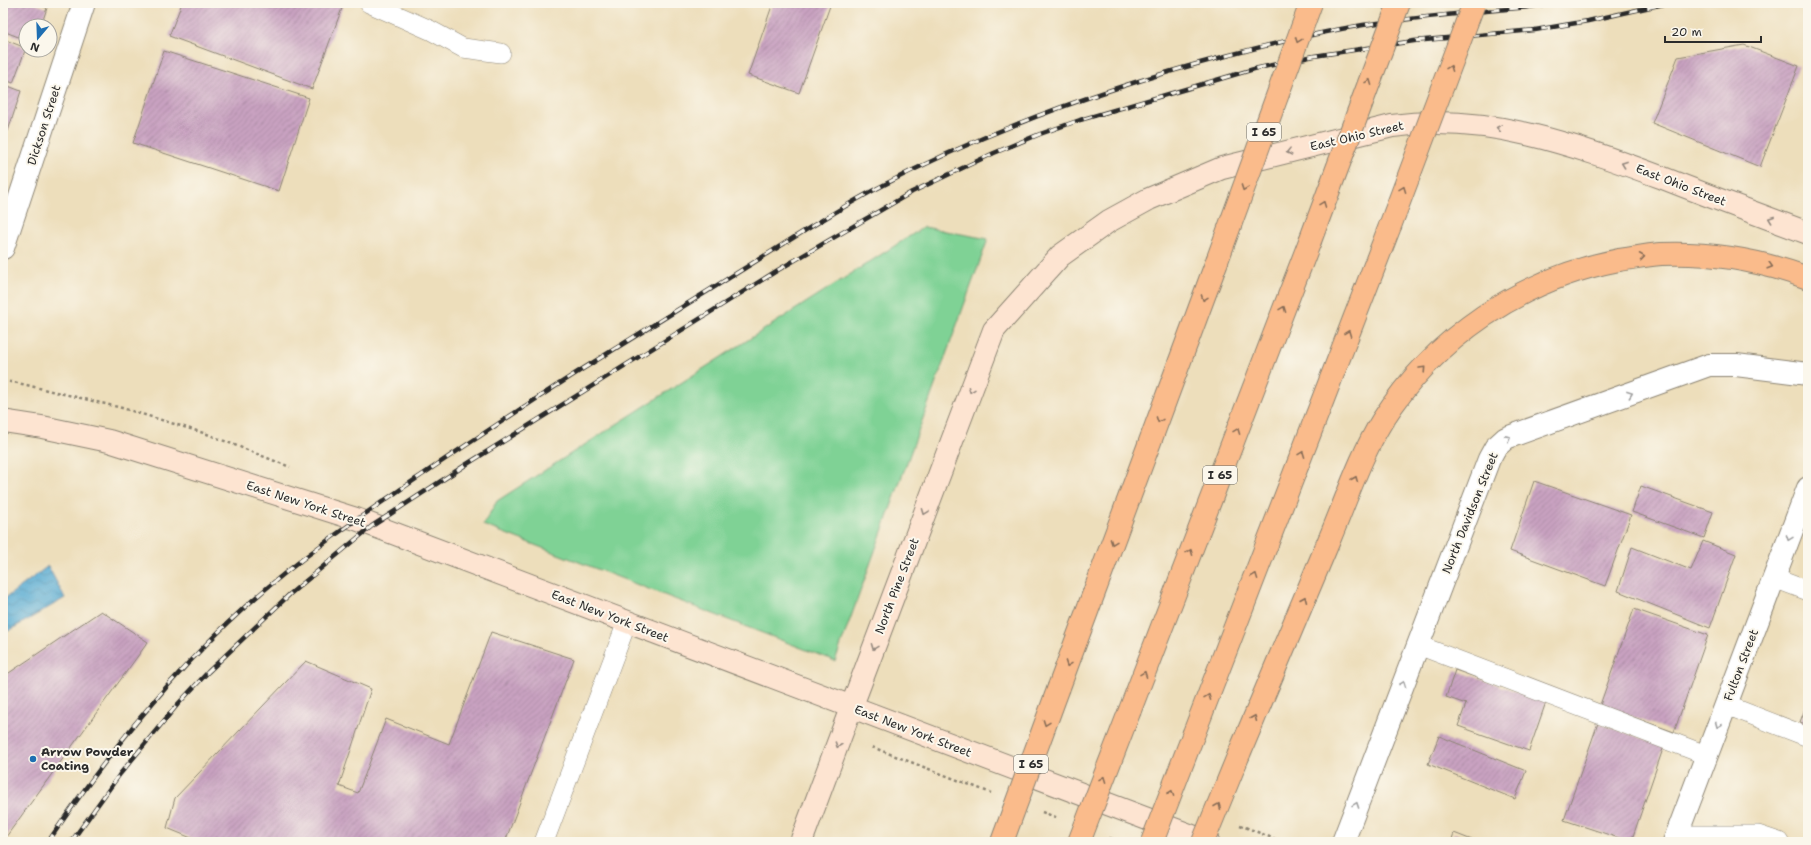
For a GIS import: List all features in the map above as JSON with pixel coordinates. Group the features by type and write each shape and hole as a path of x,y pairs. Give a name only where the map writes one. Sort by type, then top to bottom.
{"highway":[{"name":"I 65","path":"1002,842 1311,3"},
{"name":"I 65","path":"1079,842 1400,3"},
{"path":"1152,842 1390,226 1474,3"},
{"path":"1203,842 1357,475 1381,422 1414,379 1462,331 1488,312 1537,285 1581,269 1636,257 1661,254 1700,255 1737,259 1764,264 1808,278"}],"main road":[{"name":"East Ohio Street","path":"994,330 1060,256 1110,221 1149,199 1222,168 1392,126 1412,123 1465,123 1529,133 1630,166 1808,233"},
{"name":"North Pine Street","path":"801,842 850,708 994,330"},
{"name":"East New York Street","path":"3,422 42,426 109,441 356,519 850,708 1208,842"}],"street":[{"name":"Dickson Street","path":"3,248 84,3"},
{"name":"North Davidson Street","path":"1343,842 1489,459 1495,448 1506,438 1709,365 1736,364 1808,374"},
{"name":"Fulton Street","path":"1675,838 1808,488"}],"lane":[{"path":"369,3 463,48 501,53"},
{"path":"1774,578 1808,591"},
{"path":"544,842 627,622"},
{"path":"1418,645 1706,755"},
{"path":"1726,705 1808,737"},
{"path":"1675,838 1758,835 1780,842"}],"green space":[{"path":"924,227 988,239 835,661 483,525 497,501"}],"water":[{"path":"48,566 65,598 3,634 3,600"}],"building":[{"path":"3,3 33,3 47,8 44,18 18,18 18,37 3,31"},
{"path":"182,3 344,3 312,89 169,36"},
{"path":"773,3 831,3 799,93 748,75"},
{"path":"3,39 18,45 18,58 22,58 13,83 3,79"},
{"path":"1744,45 1799,66 1760,167 1652,123 1678,57"},
{"path":"164,51 309,98 279,191 133,143"},
{"path":"3,84 21,91 8,131 3,129"},
{"path":"1534,481 1631,515 1605,586 1510,551"},
{"path":"1641,486 1713,512 1704,538 1632,512"},
{"path":"1703,541 1736,554 1710,628 1618,591 1632,547 1691,570"},
{"path":"1634,609 1708,635 1674,732 1600,705"},
{"name":"Arrow Powder Coating","path":"101,611 148,642 3,841 3,677"},
{"path":"491,632 574,659 505,842 201,842 167,828 175,798 306,661 371,689 339,786 358,793 386,719 449,744"},
{"path":"1455,670 1546,702 1529,751 1458,726 1466,704 1446,697"},
{"path":"1808,701 1808,725 1800,722"},
{"path":"1598,723 1664,746 1631,842 1564,820"},
{"path":"1439,736 1526,771 1515,799 1428,764"},
{"path":"1454,833 1477,842 1451,842"}],"railway":[{"path":"48,842 115,748 164,689 217,633 268,587 362,516 536,399 617,347 859,198 916,169 1002,130 1135,82 1226,56 1277,43 1363,25 1554,3"},
{"path":"71,842 120,774 178,704 208,672 290,594 372,526 467,464 778,270 912,192 994,153 1040,134 1080,120 1254,69 1314,56 1414,41 1535,30 1588,21 1668,3"}],"place":[{"name":"Arrow Powder Coating","path":"33,759"}]}
